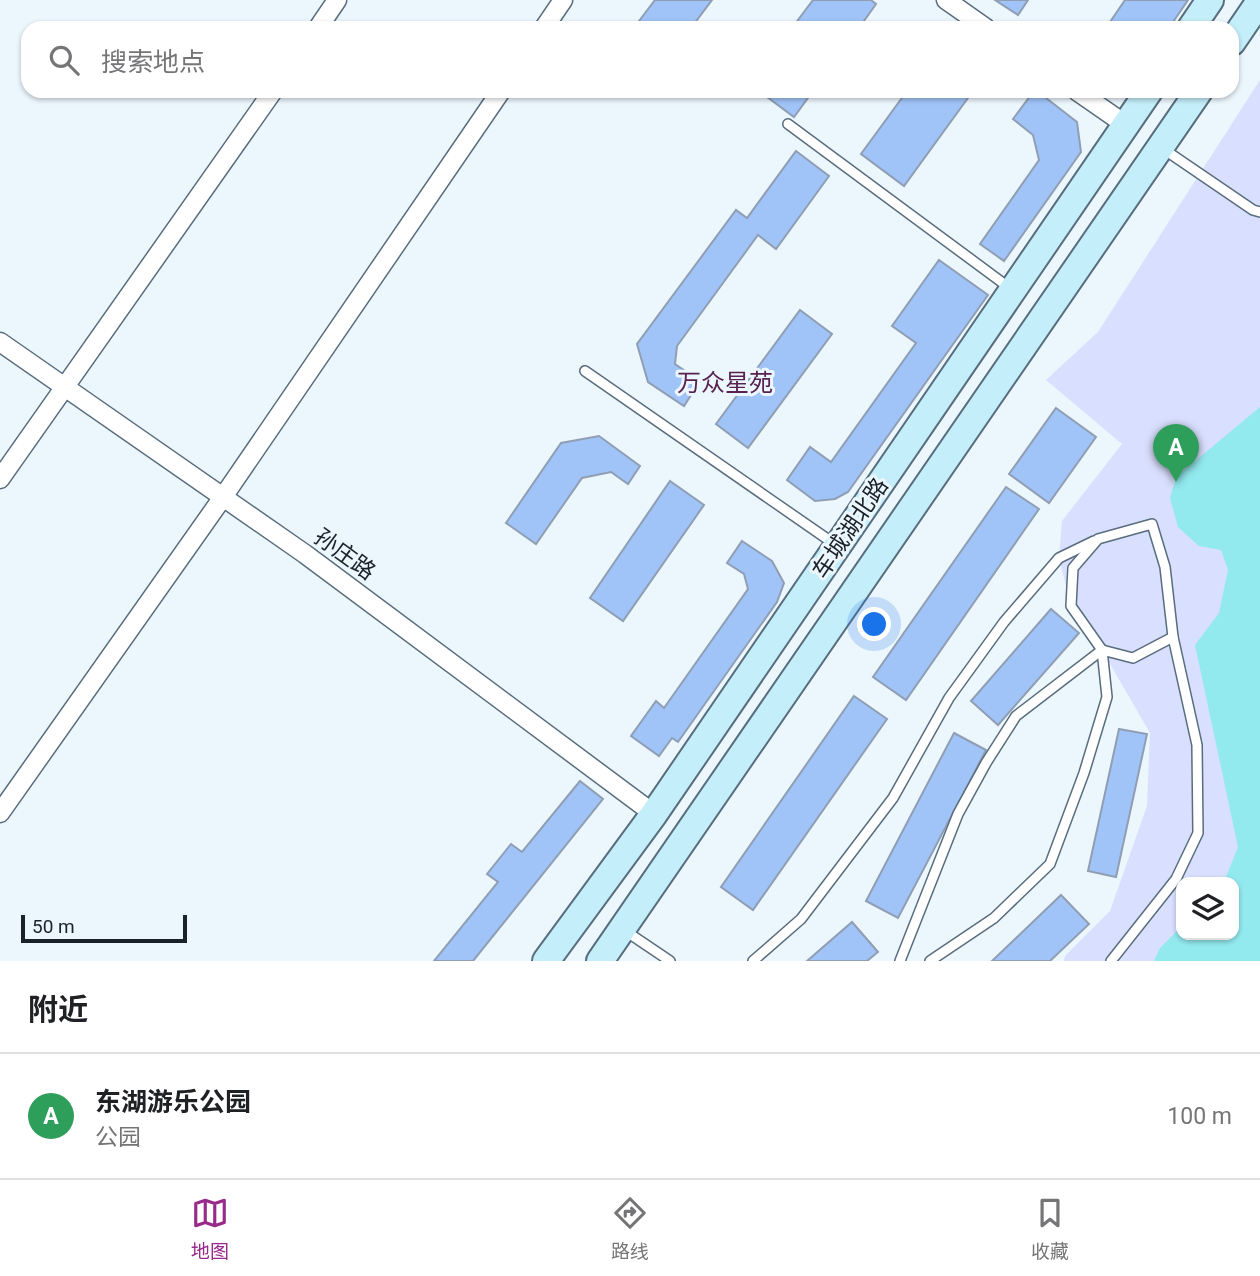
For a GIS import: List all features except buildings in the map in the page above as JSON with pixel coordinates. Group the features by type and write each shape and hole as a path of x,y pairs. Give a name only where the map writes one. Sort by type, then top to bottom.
{"main road":[{"path":"1196,21 1210,0"},
{"path":"1239,32 1260,1"},
{"name":"车城湖北路","path":"547,961 654,814 1144,98"},
{"name":"车城湖北路","path":"600,961 1194,98"}],"street":[{"path":"323,21 337,0"},
{"path":"549,21 563,0"},
{"path":"946,0 976,21"},
{"path":"0,479 269,98"},
{"path":"0,813 223,497 496,98"},
{"path":"1087,98 1126,125"},
{"name":"孙庄路","path":"0,342 304,554 654,814"}],"lane":[{"path":"788,124 1013,290"},
{"path":"1161,147 1253,210 1260,212"},
{"path":"586,371 837,547"},
{"path":"753,961 801,919 893,798 949,698 1004,622 1059,558 1098,539 1152,524 1165,567 1173,637 1197,745 1199,832 1176,879 1111,961"},
{"path":"930,961 994,918 1050,864 1084,772 1107,697 1102,650 1071,606 1073,568 1098,539"},
{"path":"1102,650 1133,658 1173,637"},
{"path":"900,961 958,814 1016,716 1102,650"},
{"path":"623,929 670,961"}],"shaded area":[{"path":"1260,80 1260,961 1064,961 1065,956 1110,911 1147,806 1150,733 1102,650 1071,606 1059,558 1062,521 1122,444 1046,380 1098,332"}],"water":[{"path":"1260,407 1260,961 1154,961 1160,948 1176,932 1176,940 1239,940 1239,877 1226,877 1238,847 1195,645 1219,613 1228,570 1221,550 1199,546 1178,527 1170,498 1176,477"}],"place":[{"name":"东湖游乐公园","path":"1176,482"}],"district":[{"name":"万众星苑","path":"725,383"}]}
